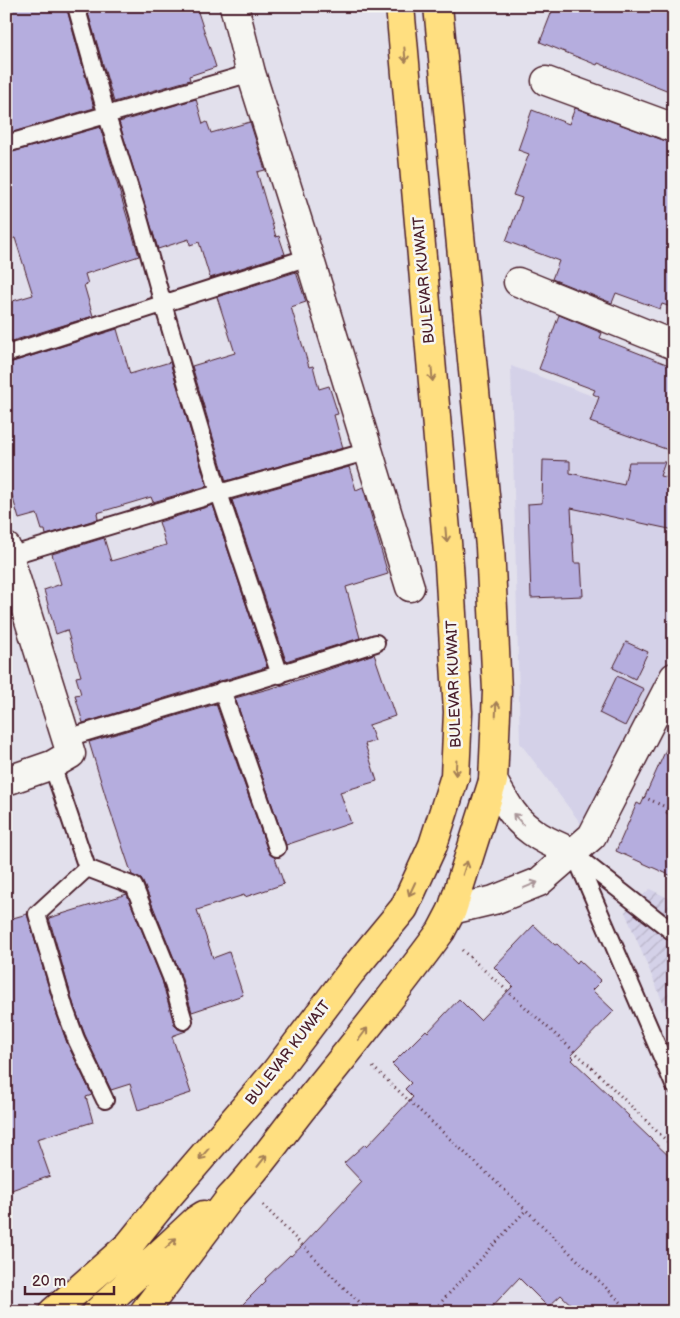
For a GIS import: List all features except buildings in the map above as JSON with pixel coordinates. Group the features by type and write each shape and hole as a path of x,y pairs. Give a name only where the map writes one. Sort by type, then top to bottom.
{"main road":[{"name":"BULEVAR KUWAIT","path":"53,1312 129,1245 276,1071 351,972 404,908 433,845 455,776 458,712 449,565 400,6"},
{"path":"144,1312 237,1191 353,1047 446,921 493,781 497,692 490,547 438,6"},
{"path":"97,1312 196,1220 237,1191"}],"street":[{"path":"234,6 251,73 410,587"},
{"path":"546,82 674,128"},
{"path":"518,282 674,345"},
{"path":"6,781 52,765 71,754 7,553"},
{"path":"446,921 539,882 592,836 672,686"},
{"path":"493,781 512,812 526,828 548,842 574,853"}],"lane":[{"path":"76,6 106,116 137,212 219,493 280,675"},
{"path":"6,144 251,73"},
{"path":"6,354 309,258"},
{"path":"7,553 369,451"},
{"path":"67,738 222,690 280,675 376,643"},
{"path":"222,690 277,848"},
{"path":"52,765 87,868"},
{"path":"574,853 674,933"},
{"path":"574,853 674,1085"},
{"path":"87,868 134,886 171,977 184,1021"},
{"path":"87,868 37,914 70,1024 105,1100"}],"path":[{"path":"446,921 674,1148"},
{"path":"353,1047 631,1312"},
{"path":"237,1191 370,1312"},
{"path":"432,1312 526,1210"}],"shaded area":[{"path":"511,366 674,426 674,646 585,829 520,743"},
{"path":"650,889 674,901 674,1029 625,912"}]}
